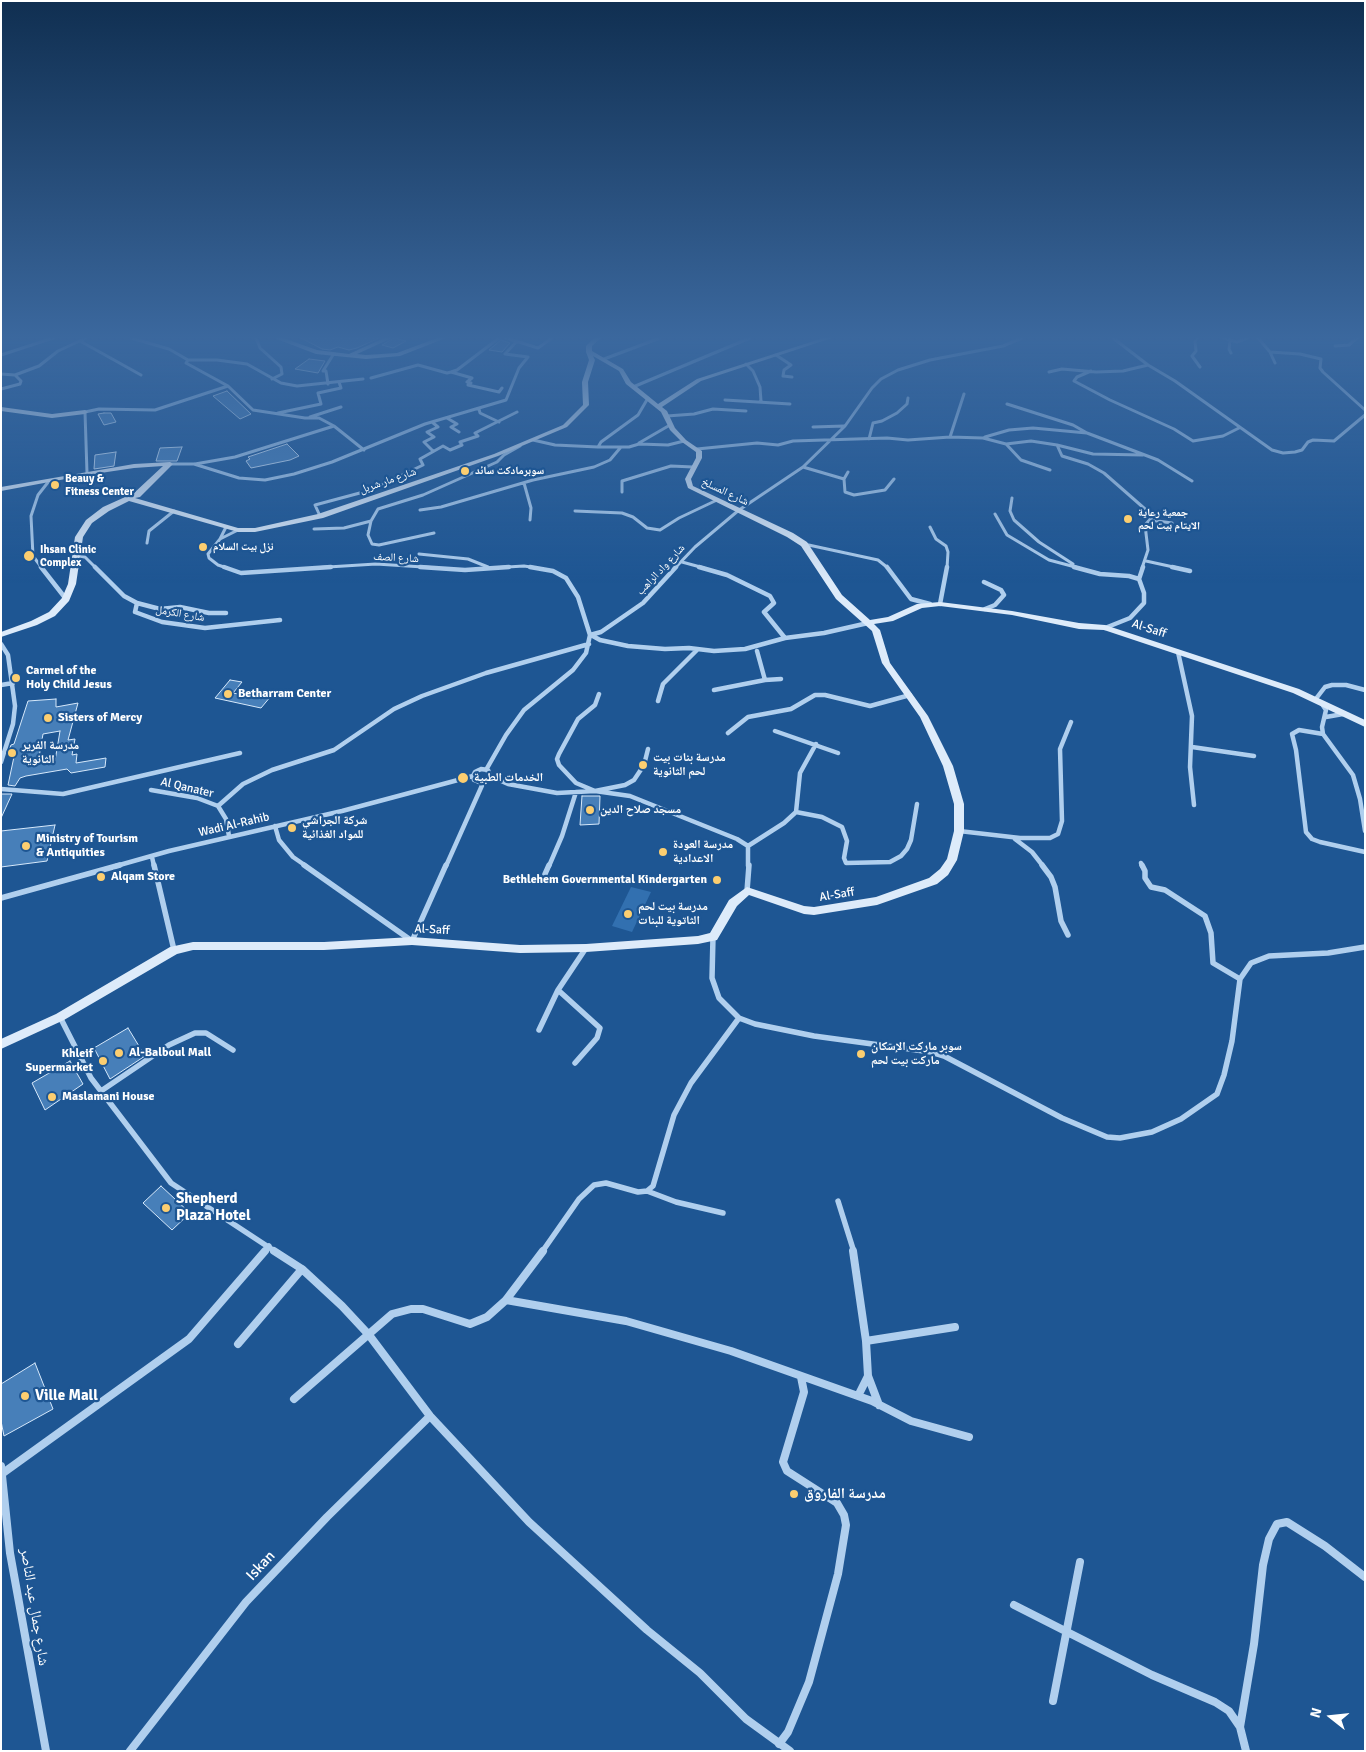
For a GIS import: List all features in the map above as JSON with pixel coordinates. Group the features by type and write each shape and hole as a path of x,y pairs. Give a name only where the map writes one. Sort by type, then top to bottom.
{"street":[{"path":"85,420 87,473"},
{"path":"322,420 334,426 364,450"},
{"path":"194,464 239,478 265,480 332,462 441,420"},
{"path":"451,420 457,424 451,427 459,432"},
{"path":"494,420 499,422"},
{"path":"320,516 315,505 371,490 423,465 420,459 433,451 443,446 450,450 462,445 460,442 478,436 475,433 503,420"},
{"name":"شارع مار شربل","path":"130,499 238,530 271,527 320,516 416,484 520,446 565,426 572,420"},
{"path":"598,448 601,442 631,420"},
{"path":"668,420 670,425 684,441 697,449 757,443 778,445 793,441 908,440 950,437 983,438 1006,444 1031,441 1093,454 1144,455"},
{"name":"شارع واد الراهب","path":"590,635 601,632 643,603 695,547 739,510 803,467 831,441 849,420"},
{"path":"869,439 873,423 884,420"},
{"path":"950,437 956,420"},
{"path":"1057,420 1158,460 1192,481"},
{"path":"1154,420 1174,429 1193,441 1229,434 1239,428"},
{"path":"1228,420 1272,450 1287,453 1302,450 1308,442 1313,440 1334,441 1359,420"},
{"path":"432,422 438,428 427,432 434,438 424,442 433,451"},
{"path":"533,440 555,445 598,448 629,447 639,444 670,425"},
{"path":"1,479 3,488 106,470 170,464 194,464 235,456 334,426"},
{"path":"813,427 845,426"},
{"path":"983,438 1008,430 1032,428 1087,433"},
{"path":"639,444 668,445 684,441"},
{"path":"1006,444 1021,460 1050,470"},
{"path":"1057,445 1062,456 1088,464 1104,473 1153,516 1145,525 1148,550 1139,579 1144,593 1142,607 1123,622 1105,628"},
{"path":"434,533 379,545 372,544 368,535 371,521 378,509 423,495 497,462 504,455 520,446"},
{"path":"420,510 468,500 574,470 594,467 610,460 621,447"},
{"name":"شارع المسلخ","path":"697,449 700,454 688,479 690,487 790,535 804,544 839,597 868,623"},
{"path":"1,636 34,624 52,614 66,599 72,584 79,537 89,522 106,509 130,499 170,464"},
{"path":"622,492 622,481 648,472 671,466 693,468"},
{"path":"803,467 844,479"},
{"path":"848,472 843,486 845,492 854,495 884,490 894,479"},
{"path":"49,480 38,496 31,516 33,556 66,599"},
{"path":"524,483 531,508 530,520"},
{"path":"1012,498 1010,511 1014,520 1039,542 1077,567"},
{"path":"575,511 622,514 633,517 647,528 660,530 679,518 717,500"},
{"path":"147,542 150,532 174,511"},
{"path":"995,514 1007,535 1049,560 1100,574 1129,576 1139,579"},
{"path":"1150,520 1172,523"},
{"path":"314,529 344,528 371,521"},
{"path":"220,539 226,527"},
{"path":"804,544 878,560 887,567 911,598 935,604 947,568 948,552 946,546 936,539 930,527"},
{"path":"220,539 238,530"},
{"name":"شارع الصف","path":"220,539 211,548 208,554 210,558 218,565 241,573 376,564 455,570 524,566 543,568 566,578 572,585 578,597 590,635"},
{"path":"419,554 468,559 489,567"},
{"name":"شارع الكرمل","path":"76,556 85,557 124,596 137,603 135,612 149,618 162,622 205,628 280,620"},
{"path":"1146,560 1190,571"},
{"path":"682,562 728,575 770,596 774,603 764,612 785,638"},
{"path":"984,582 1000,590 1004,595 995,605 985,609"},
{"path":"137,603 160,609 180,607 209,613 226,613"},
{"name":"Al-Saff","path":"868,623 890,620 920,606 935,604 985,609 1079,626 1105,628 1263,679 1317,701 1365,724"},
{"path":"648,749 644,765 634,780 625,785 595,791 558,793 526,788 508,784 490,776 490,772 486,770 515,721 524,710 573,670 586,653 590,635 600,640 628,646 665,650 689,648 714,651 745,649 785,638 824,633 868,623"},
{"name":"Al-Saff","path":"747,891 804,910 814,911 877,901 934,881 944,872 952,860 960,830 960,804 955,786 932,730 910,695 896,680 889,668 876,630 868,623"},
{"path":"757,652 764,643"},
{"path":"1,644 8,656 15,706 13,724 1,762"},
{"path":"229,836 226,819 218,806 243,784 272,770 334,750 394,709 422,696 486,673 589,644"},
{"path":"745,649 757,652"},
{"path":"658,701 663,684 697,650"},
{"path":"757,652 765,680"},
{"path":"1178,652 1192,716 1190,768 1194,806"},
{"path":"714,690 765,680 781,679"},
{"path":"1,685 13,683"},
{"path":"1365,690 1346,685 1332,685 1325,687 1317,701 1326,710 1322,727 1323,734 1353,775 1360,799 1365,828"},
{"path":"599,694 595,705 578,719 557,759 559,765 576,783 595,791 630,796 737,839 748,846 750,856 747,891 733,903 713,937 712,978 719,998 739,1018 754,1024 814,1036 931,1052 944,1056 1062,1118 1107,1137 1120,1138 1152,1132 1181,1119 1217,1094 1224,1075 1232,1041 1240,979 1250,963 1269,956 1328,953 1365,947"},
{"path":"728,733 748,717 791,709 815,695 824,695 870,706 910,695"},
{"path":"1326,716 1345,714"},
{"path":"960,830 1011,837 1050,838 1058,834 1061,828 1058,769 1060,749 1071,722"},
{"path":"775,730 838,753"},
{"path":"1323,734 1299,730 1292,734 1296,750 1306,832 1320,842 1365,852"},
{"path":"748,846 784,823 796,812 800,773 816,744"},
{"path":"1192,747 1254,756"},
{"path":"1,789 63,794 240,753"},
{"name":"Wadi Al-Rahib","path":"1,898 229,836 342,811 473,776 478,770 486,770"},
{"path":"473,776 476,781 484,781"},
{"path":"275,826 277,836 293,857 412,941 484,781 490,776"},
{"name":"Al Qanater","path":"151,790 197,798 218,806"},
{"path":"545,874 562,836 576,792"},
{"path":"796,812 822,817 842,827 847,841 844,858 846,864 878,863 890,862 901,856 907,849 912,840 913,815 916,804"},
{"path":"1011,837 1032,852 1051,877 1056,887 1061,921 1068,935"},
{"path":"152,857 174,950"},
{"path":"1141,863 1146,871 1145,878 1151,887 1165,890 1205,916 1211,933 1213,963 1240,979"},
{"name":"Al-Saff","path":"1,1044 60,1017 174,950 193,946 324,946 412,941 520,948 586,948 698,940 713,937"},
{"path":"538,1030 558,990 586,948"},
{"path":"558,990 600,1028 597,1038 575,1063"},
{"path":"60,1017 91,1078 171,1183 302,1269 342,1306 369,1336 430,1416 529,1522 647,1630 700,1673 746,1719 790,1751"},
{"path":"294,1399 369,1336 392,1314 411,1309 423,1309 470,1324 488,1317 506,1300 527,1274 579,1199 594,1185 606,1184 638,1192 653,1186 670,1129 683,1098 691,1083 739,1018"},
{"path":"101,1091 169,1045 195,1033 206,1033 233,1050"},
{"path":"647,1190 676,1202 722,1213"},
{"path":"838,1201 854,1253 866,1341 868,1376 879,1405"},
{"path":"2,1470 189,1339 269,1246"},
{"path":"238,1344 302,1269"},
{"path":"506,1300 626,1321 731,1351 858,1396 911,1421 969,1437"},
{"path":"866,1341 955,1327"},
{"path":"858,1396 868,1376"},
{"path":"780,1744 788,1732 808,1682 824,1631 838,1574 846,1525 844,1515 837,1503 787,1471 783,1462 804,1392 801,1377"},
{"name":"Iskan","path":"130,1751 246,1602 327,1517 430,1416"},
{"name":"شارع جمال عبد الناصر","path":"2,1470 10,1553 46,1751"},
{"path":"1246,1751 1240,1726 1254,1644 1263,1565 1269,1539 1277,1524 1287,1522 1325,1546 1365,1577"},
{"path":"1053,1700 1080,1562"},
{"path":"1014,1605 1152,1675 1216,1702 1228,1711 1240,1726"}],"shaded area":[{"path":"631,887 651,892 632,932 612,926"}],"building":[{"path":"101,420 115,420 116,422 104,425"},
{"path":"287,444 299,456 290,460 251,468 246,461 250,459 248,457"},
{"path":"182,447 177,461 156,461 160,448"},
{"path":"116,452 114,466 94,469 95,455"},
{"name":"Betharram Center","path":"230,680 242,682 233,693 259,698 262,694 271,696 261,708 215,698"},
{"path":"56,699 56,707 78,703 68,740 75,739 72,755 77,754 76,763 106,758 105,767 71,773 67,769 26,776 20,778 15,786 8,785 15,752 8,753 11,745 14,744 28,701","holes":["60,731 55,761 38,763 43,734"]},
{"path":"1,794 12,794 1,818"},
{"name":"مسجد صلاح الدين","path":"582,796 600,796 599,824 580,825"},
{"name":"Ministry of Tourism & Antiquities","path":"55,825 47,861 1,867 1,831"},
{"name":"Al-Balboul Mall","path":"128,1028 145,1056 110,1079 94,1048"},
{"name":"Maslamani House","path":"70,1061 83,1084 45,1110 32,1083"},
{"name":"Shepherd Plaza Hotel","path":"161,1186 190,1213 172,1230 143,1203"},
{"name":"Ville Mall","path":"35,1363 53,1409 4,1436 1,1421 1,1384"}],"place":[{"name":"سوبرمادكت سائد","path":"465,471"},
{"name":"Beauy & Fitness Center","path":"55,485"},
{"name":"جمعية رعاية الايتام بيت لحم","path":"1128,519"},
{"name":"نزل بيت السلام","path":"203,547"},
{"name":"Ihsan Clinic Complex","path":"29,556"},
{"name":"Carmel of the Holy Child Jesus","path":"16,678"},
{"name":"Betharram Center","path":"228,694"},
{"name":"Sisters of Mercy","path":"48,718"},
{"name":"مدرسة الفرير الثانوية","path":"12,753"},
{"name":"مدرسة بنات بيت لحم الثانوية","path":"643,765"},
{"name":"الخدمات الطبية","path":"463,778"},
{"name":"مسجد صلاح الدين","path":"590,810"},
{"name":"شركة الجراشي للمواد الغذائية","path":"292,828"},
{"name":"Ministry of Tourism & Antiquities","path":"26,846"},
{"name":"مدرسة العودة الاعدادية","path":"663,852"},
{"name":"Alqam Store","path":"101,877"},
{"name":"Bethlehem Governmental Kindergarten","path":"717,880"},
{"name":"مدرسة بيت لحم الثاتوية للبنات","path":"628,914"},
{"name":"Al-Balboul Mall","path":"119,1053"},
{"name":"سوبر ماركت الإسكان ماركت بيت لحم","path":"861,1054"},
{"name":"Khleif Supermarket","path":"103,1061"},
{"name":"Maslamani House","path":"52,1097"},
{"name":"Shepherd Plaza Hotel","path":"166,1208"},
{"name":"Ville Mall","path":"25,1396"},
{"name":"مدرسة الفاروق","path":"794,1494"}]}
